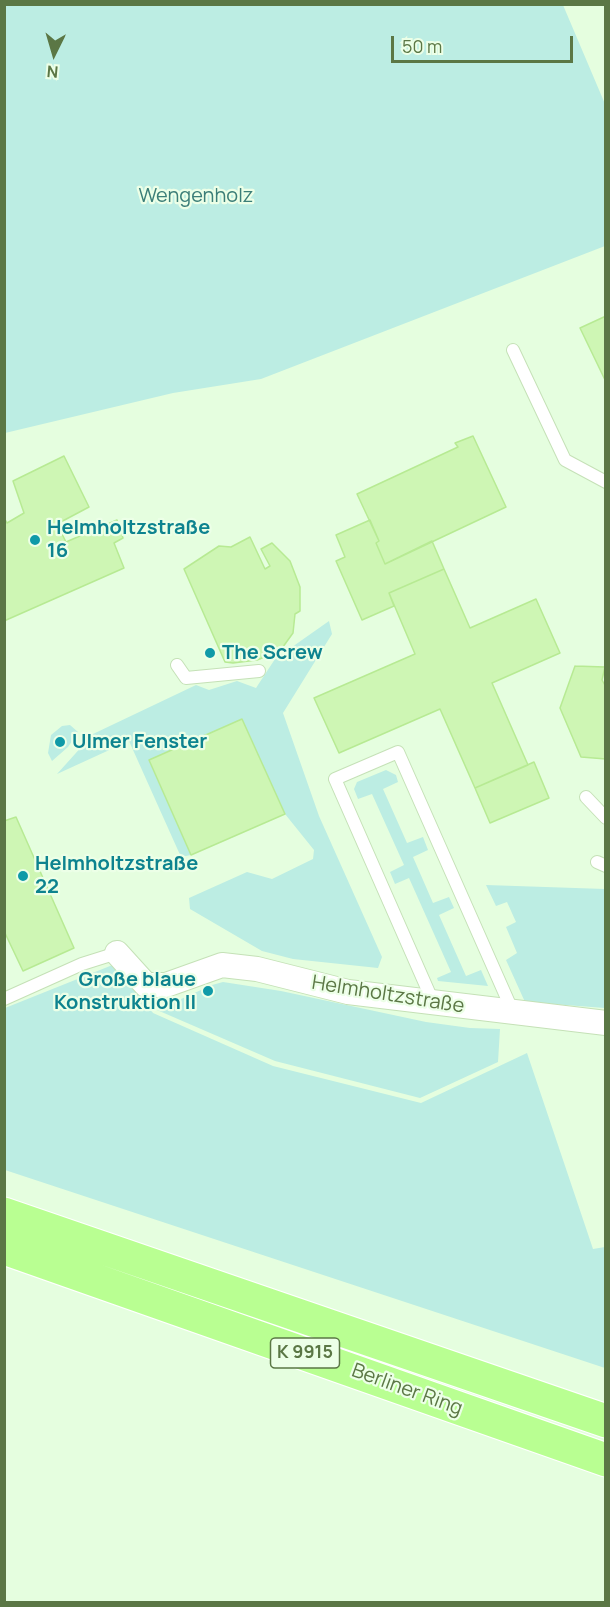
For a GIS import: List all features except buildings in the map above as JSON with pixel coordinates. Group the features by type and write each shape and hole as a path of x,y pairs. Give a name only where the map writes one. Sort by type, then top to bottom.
{"highway":[{"name":"Berliner Ring","path":"4,1214 606,1421"},
{"name":"Berliner Ring","path":"4,1248 606,1460"}],"street":[{"name":"Helmholtzstraße","path":"117,953 146,985 166,985 222,965 257,969 348,992 606,1023"}],"lane":[{"path":"513,350 565,460 606,482"},
{"path":"177,665 186,678 259,671"},
{"path":"434,1004 335,779 398,752 513,1013"},
{"path":"586,797 606,818"},
{"path":"4,999 82,964 117,953"}],"green space":[{"name":"Wengenholz","path":"4,5 563,5 605,104 605,246 261,379 173,393 5,433"},
{"path":"329,621 332,634 283,713 319,816 382,957 378,968 293,959 262,951 190,909 189,898 247,872 272,879 313,859 314,850 285,814 242,719 149,760 191,855 181,857 129,741 57,774 93,734 196,685 209,690 237,681 256,688 275,659"},
{"path":"70,725 78,732 68,747 52,761 48,753 51,735 62,726"},
{"path":"386,770 396,775 398,782 383,789 407,843 423,837 428,850 413,857 433,903 449,897 454,908 439,915 466,976 481,970 488,986 438,981 437,978 451,972 409,878 395,884 390,872 404,865 372,794 358,799 354,789 357,782"},
{"path":"486,885 605,889 605,1008 525,1002 506,960 517,953 506,927 516,922 507,902 496,906"},
{"path":"120,962 153,1013 273,1066 421,1103 527,1053 593,1249 605,1247 605,1368 5,1170 5,1008"},
{"path":"223,982 281,991 426,1022 470,1028 500,1029 498,1062 420,1098 275,1061 157,1010"}],"place":[{"name":"Helmholtzstraße 16","path":"35,540"},
{"name":"The Screw","path":"210,653"},
{"name":"Ulmer Fenster","path":"60,742"},
{"name":"Helmholtzstraße 22","path":"23,876"},
{"name":"Große blaue Konstruktion II","path":"208,991"}]}
